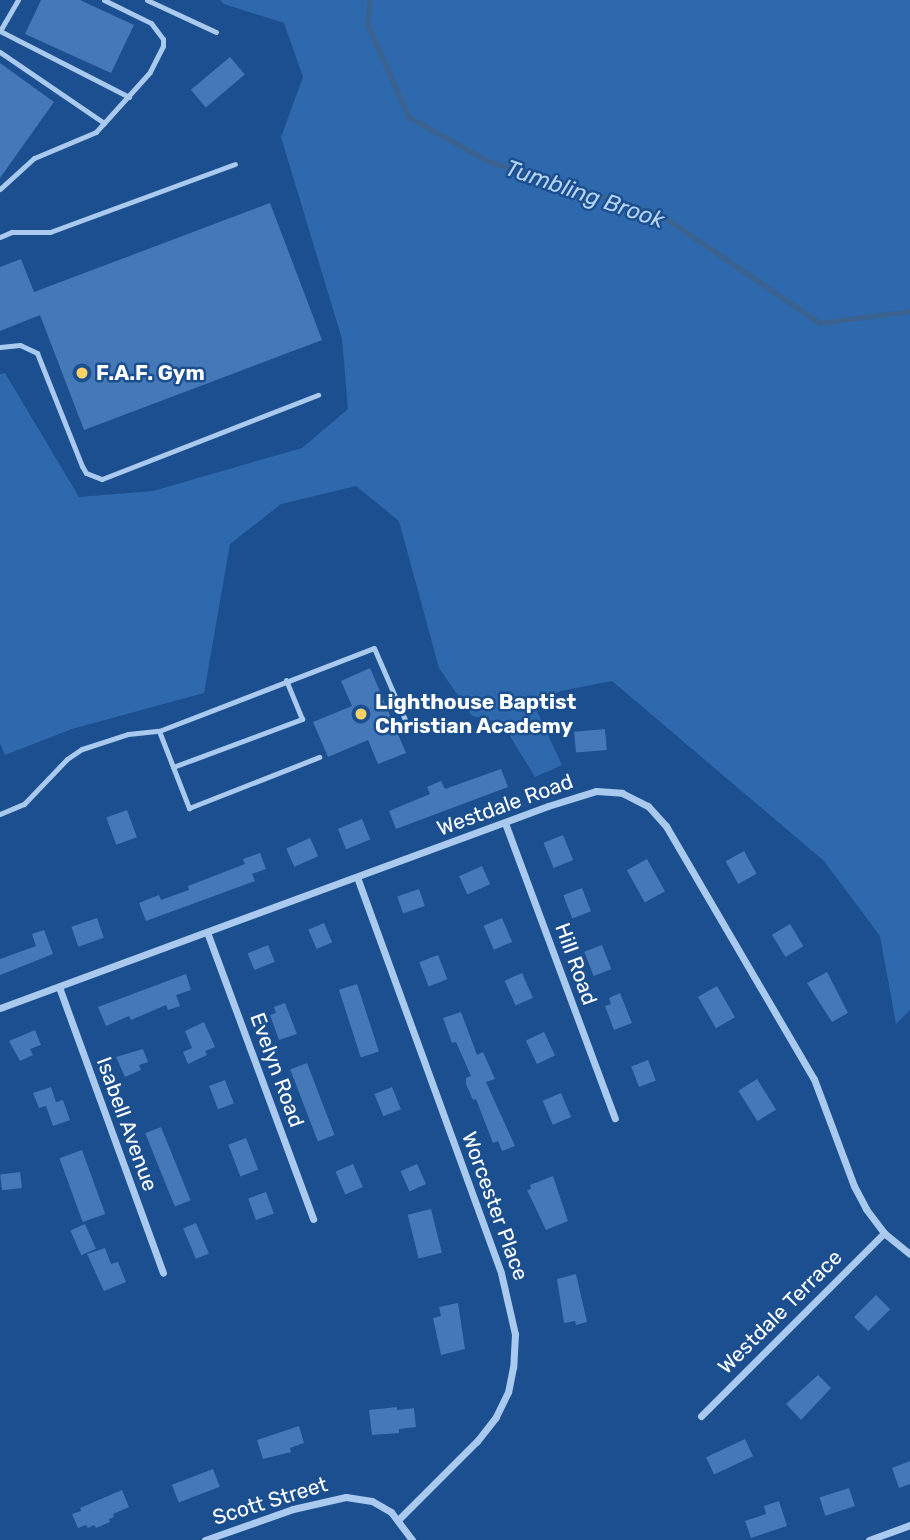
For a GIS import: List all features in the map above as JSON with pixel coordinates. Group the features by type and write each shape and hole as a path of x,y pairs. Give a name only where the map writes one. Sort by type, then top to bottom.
{"street":[{"name":"Westdale Road","path":"0,1009 572,798 605,791 631,796 655,813 681,851 814,1080 857,1193 884,1233 910,1254"},
{"name":"Hill Road","path":"505,823 614,1118"},
{"name":"Worcester Place","path":"357,877 501,1273 515,1334 508,1392 496,1417 477,1441 399,1519"},
{"name":"Evelyn Road","path":"207,932 313,1219"},
{"name":"Isabell Avenue","path":"58,987 163,1273"},
{"name":"Westdale Terrace","path":"701,1416 884,1233"},
{"name":"Scott Street","path":"205,1540 335,1498 372,1501 399,1519 412,1540"},
{"path":"869,1540 910,1525"}],"lane":[{"path":"18,0 0,31 129,97"},
{"path":"0,189 34,158 96,131 150,72 163,46 163,39 151,23 104,0"},
{"path":"146,0 216,32"},
{"path":"0,52 104,123"},
{"path":"0,237 12,232 50,232 234,164"},
{"path":"0,347 20,345 37,354 82,466 93,477 102,479 318,395"},
{"path":"0,814 24,804 67,759 82,749 128,734 159,731 374,648 406,722"},
{"path":"173,767 302,719 286,680"},
{"path":"159,731 189,808 319,757"}],"shaded area":[{"path":"220,0 910,0 910,1010 896,1024 880,936 824,861 612,681 561,691 534,705 562,765 535,777 502,723 472,716 439,668 399,521 356,486 281,504 230,544 204,693 72,729 5,755 0,743 0,374 5,373 79,497 153,491 302,448 348,409 342,339 281,137 303,77 284,23 224,4"}],"building":[{"path":"41,0 80,0 134,25 111,73 25,34"},
{"path":"230,57 245,75 206,107 191,90"},
{"path":"0,63 54,102 0,178"},
{"path":"270,203 322,340 84,430 40,315 0,331 0,267 21,259 34,292"},
{"name":"Lighthouse Baptist Christian Academy","path":"370,668 406,753 378,764 368,740 328,757 313,722 352,706 341,681"},
{"path":"605,729 607,750 576,753 574,732"},
{"path":"501,769 508,787 396,829 389,811 430,794 427,787 441,781 445,789"},
{"path":"127,810 137,837 116,845 106,818"},
{"path":"362,819 370,839 346,849 338,829"},
{"path":"563,835 573,860 554,868 544,843"},
{"path":"310,838 318,856 294,867 286,849"},
{"path":"744,851 757,874 738,884 726,861"},
{"path":"260,853 266,869 252,874 255,881 146,921 139,903 159,895 161,900 189,890 188,886 245,864 243,859"},
{"path":"647,859 665,891 645,903 627,870"},
{"path":"482,866 490,884 467,894 459,876"},
{"path":"582,888 591,911 572,919 563,895"},
{"path":"419,889 425,906 403,914 397,896"},
{"path":"97,918 104,938 78,947 71,927"},
{"path":"502,918 512,942 494,950 484,926"},
{"path":"324,923 332,942 317,949 308,930"},
{"path":"790,924 803,946 785,957 772,935"},
{"path":"44,930 53,954 0,975 0,959 36,946 32,934"},
{"path":"268,945 275,962 254,970 248,953"},
{"path":"602,945 611,969 594,976 584,952"},
{"path":"438,955 447,979 429,986 419,962"},
{"path":"827,972 848,1013 832,1022 807,983"},
{"path":"522,973 533,998 516,1005 505,981"},
{"path":"186,974 191,990 176,995 180,1006 168,1010 166,1005 131,1020 129,1016 106,1026 98,1007"},
{"path":"357,984 379,1052 361,1057 339,990"},
{"path":"717,986 735,1017 716,1028 698,997"},
{"path":"620,993 632,1023 614,1030 605,1006 611,1004 609,998"},
{"path":"285,1003 297,1034 279,1040 270,1015 276,1013 274,1007"},
{"path":"461,1012 477,1055 483,1052 495,1079 486,1082 515,1146 502,1151 498,1141 493,1143 476,1099 473,1100 466,1084 466,1078 471,1076 456,1042 452,1043 443,1018"},
{"path":"204,1022 215,1047 205,1051 207,1055 188,1064 183,1052 192,1048 185,1031"},
{"path":"35,1030 41,1045 30,1049 33,1055 20,1061 9,1041"},
{"path":"544,1032 555,1056 537,1064 526,1040"},
{"path":"143,1049 148,1062 139,1065 141,1070 125,1077 116,1057"},
{"path":"648,1060 656,1081 639,1087 631,1066"},
{"path":"307,1063 335,1135 318,1141 290,1069"},
{"path":"757,1079 776,1110 757,1121 738,1091"},
{"path":"225,1080 234,1103 218,1109 209,1086"},
{"path":"51,1087 56,1102 63,1100 70,1120 53,1126 46,1106 39,1108 33,1093"},
{"path":"392,1087 401,1109 383,1116 374,1094"},
{"path":"561,1093 571,1117 553,1125 543,1101"},
{"path":"161,1127 191,1200 175,1207 145,1133"},
{"path":"246,1138 258,1170 240,1177 228,1145"},
{"path":"82,1150 105,1214 83,1222 59,1158"},
{"path":"353,1164 363,1187 345,1194 336,1171"},
{"path":"417,1164 426,1184 410,1191 401,1171"},
{"path":"20,1172 22,1188 2,1190 0,1174"},
{"path":"553,1176 568,1221 546,1230 527,1190 531,1189 530,1185"},
{"path":"266,1192 274,1214 256,1220 248,1198"},
{"path":"431,1209 442,1253 419,1258 408,1215"},
{"path":"196,1223 209,1253 196,1259 183,1228"},
{"path":"85,1224 96,1249 81,1255 70,1231"},
{"path":"105,1248 111,1264 118,1262 126,1282 104,1291 87,1254"},
{"path":"576,1274 587,1322 576,1325 575,1321 564,1323 557,1279"},
{"path":"876,1295 890,1309 868,1331 854,1317"},
{"path":"458,1303 465,1349 441,1355 433,1318 441,1316 439,1307"},
{"path":"818,1375 831,1388 801,1420 786,1404"},
{"path":"397,1407 397,1410 414,1408 416,1427 399,1429 399,1433 372,1435 369,1410"},
{"path":"299,1426 304,1443 290,1448 291,1452 263,1459 257,1440"},
{"path":"745,1439 753,1456 714,1474 706,1457"},
{"path":"910,1461 910,1484 899,1488 892,1468"},
{"path":"213,1469 220,1487 179,1503 172,1485"},
{"path":"849,1488 855,1506 825,1516 820,1498"},
{"path":"122,1490 129,1507 113,1514 110,1522 96,1528 94,1525 88,1528 86,1525 78,1528 72,1514"},
{"path":"779,1501 787,1526 751,1538 745,1521 766,1514 764,1506"}],"waterway":[{"name":"Tumbling Brook","path":"370,0 368,25 409,117 488,161 661,215 820,323 910,311"}],"place":[{"name":"F.A.F. Gym","path":"82,373"},
{"name":"Lighthouse Baptist Christian Academy","path":"361,714"}]}
